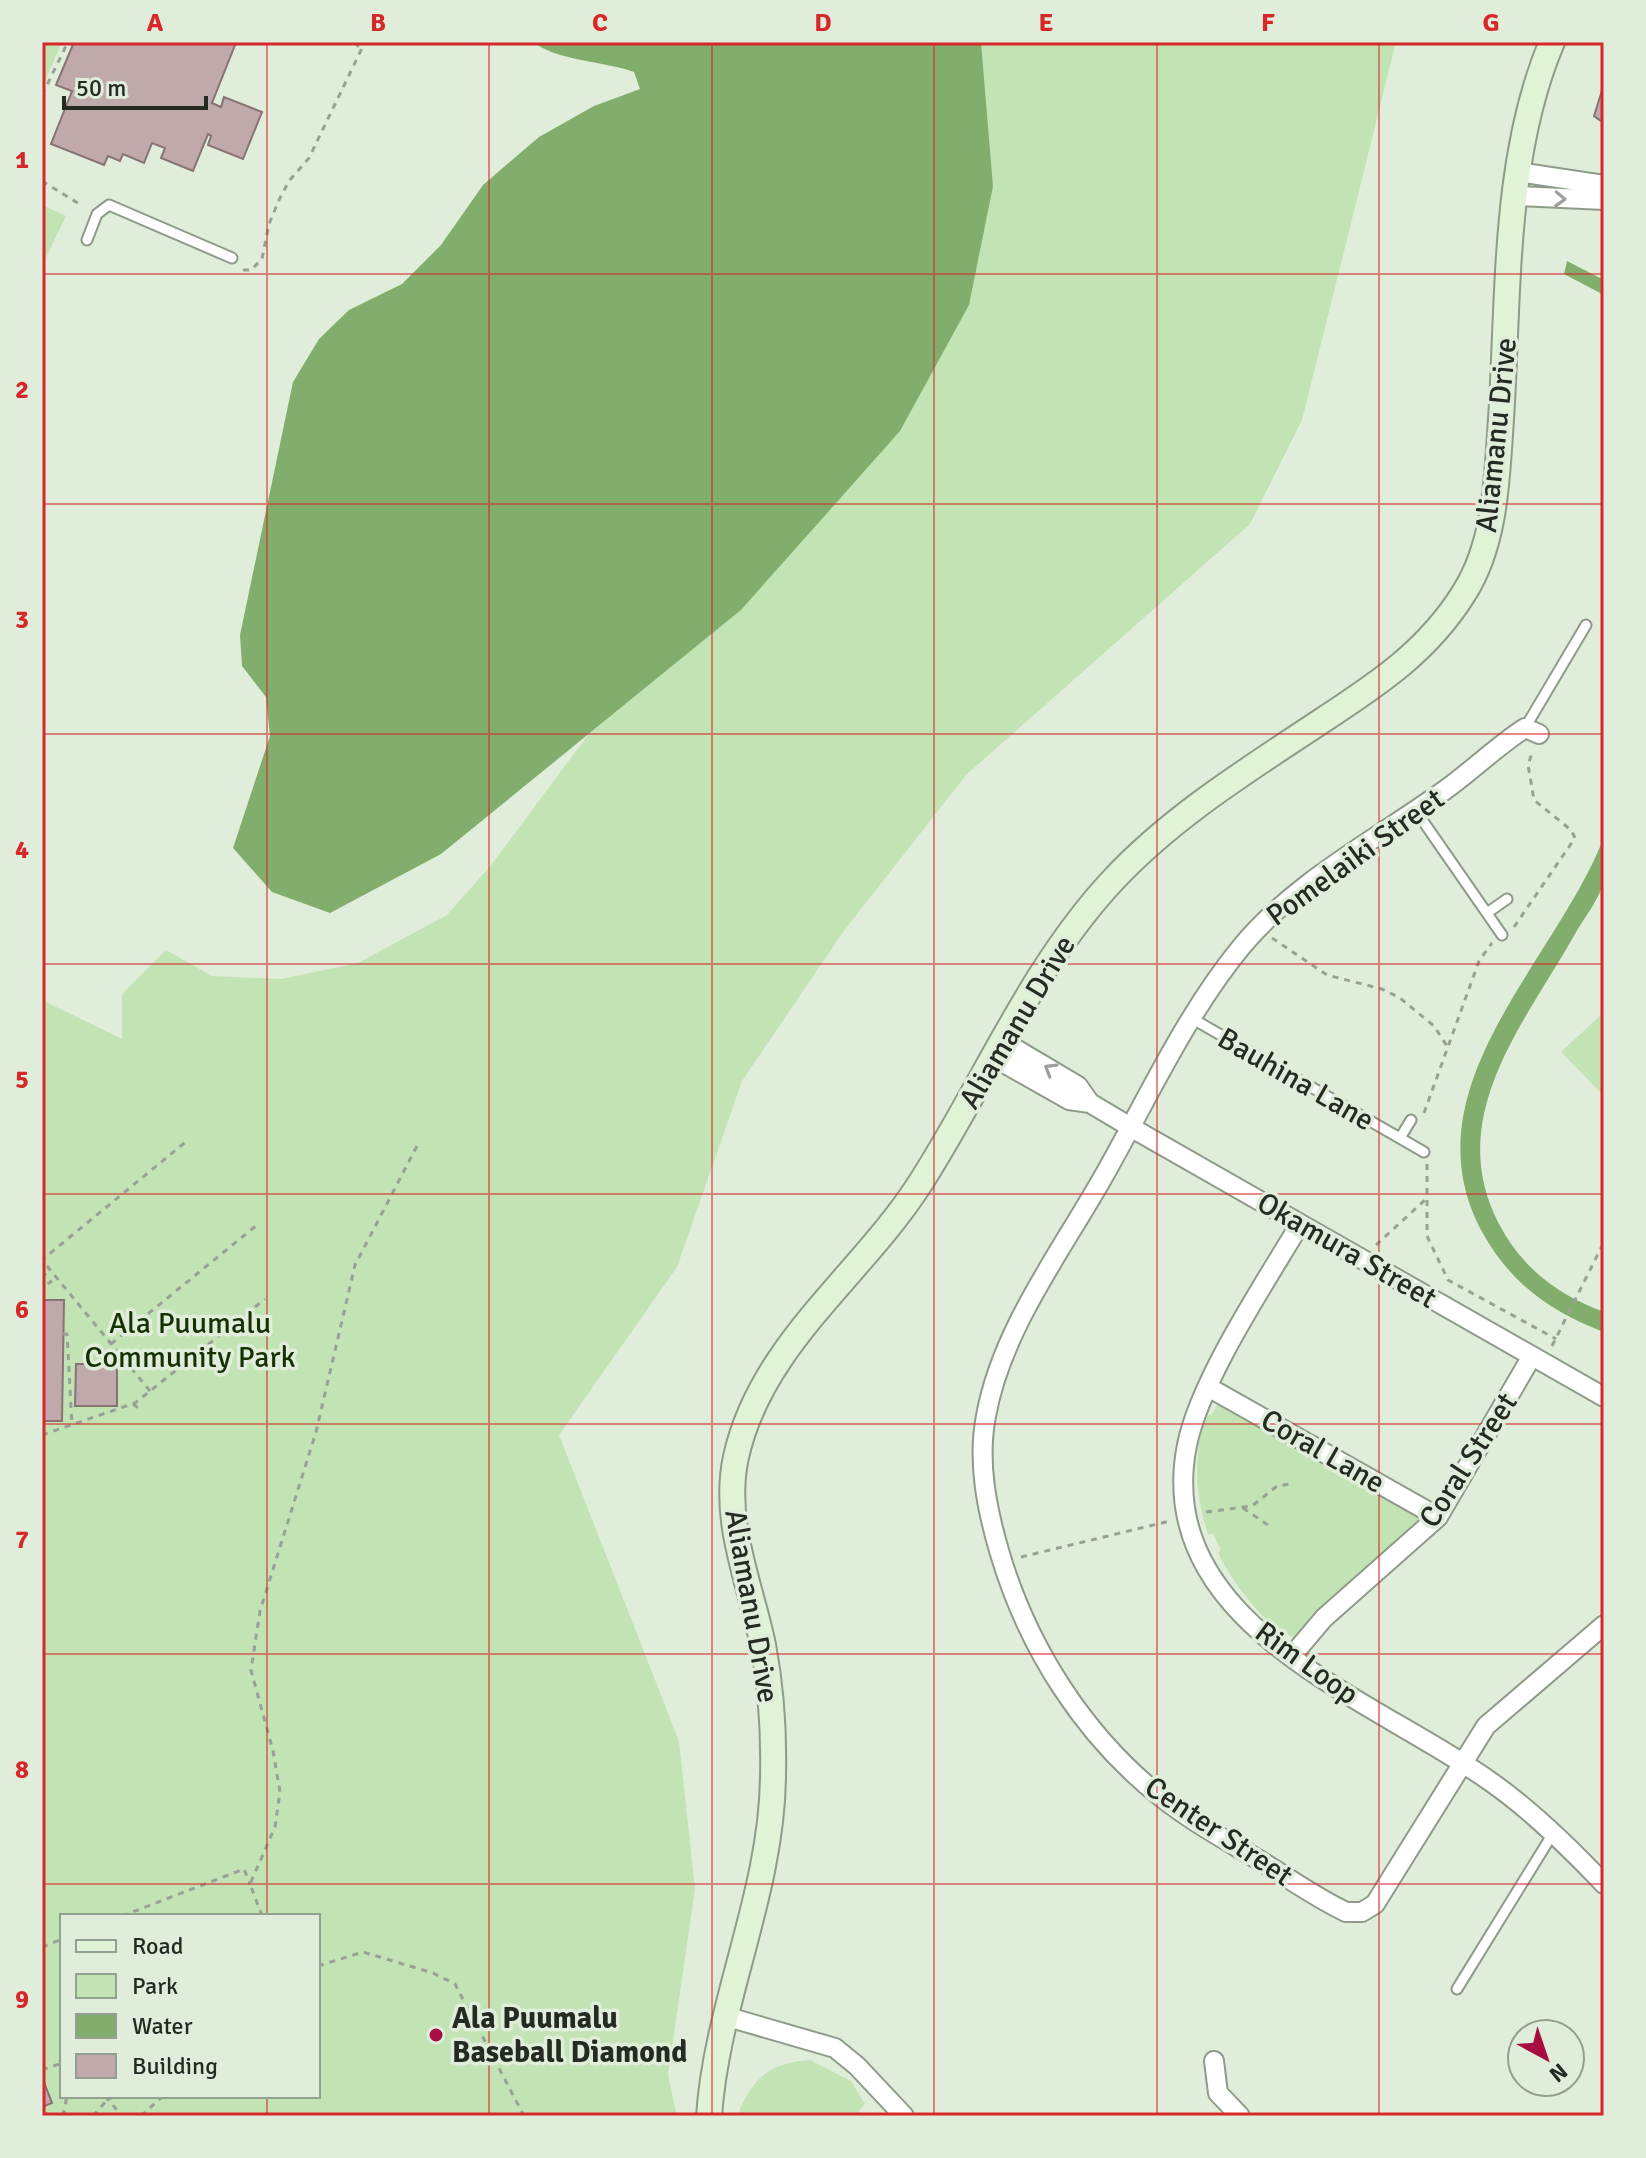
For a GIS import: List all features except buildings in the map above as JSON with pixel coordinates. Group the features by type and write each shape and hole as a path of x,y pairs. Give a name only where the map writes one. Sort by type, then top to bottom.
{"street":[{"name":"Aliamanu Drive","path":"709,2116 714,2067 765,1857 773,1774 763,1647 733,1512 734,1463 742,1434 773,1368 884,1235 920,1184 1052,957 1127,866 1215,794 1373,689 1433,635 1463,594 1477,569 1496,487 1517,184 1526,120 1552,42"},
{"path":"1517,184 1604,185"},
{"path":"1517,184 1604,200"},
{"name":"Pomelaiki Street","path":"1132,1128 1193,1019 1229,963 1275,911 1532,731"},
{"name":"Okamura Street","path":"1000,1050 1069,1100 1090,1103 1300,1224 1541,1354 1604,1397"},
{"name":"Center Street","path":"1132,1128 1015,1332 998,1372 985,1418 983,1462 988,1510 1010,1584 1036,1644 1092,1730 1161,1797 1346,1912 1362,1912 1375,1904 1462,1763"},
{"name":"Rim Loop","path":"1300,1224 1208,1387 1187,1446 1183,1481 1187,1517 1199,1551 1233,1605 1264,1637 1291,1657 1491,1781 1603,1880"},
{"name":"Coral Street","path":"1291,1657 1324,1618 1438,1517 1541,1354"},
{"name":"Coral Lane","path":"1208,1387 1438,1517"},
{"path":"1462,1763 1474,1741 1504,1709 1604,1625"},
{"path":"728,2017 835,2048 857,2066 904,2116"},
{"path":"1214,2061 1218,2093 1240,2116"}],"lane":[{"path":"87,240 97,214 109,205 232,258"},
{"name":"Pomelaiki Street","path":"1532,731 1586,625"},
{"path":"1416,811 1502,935"},
{"path":"1487,913 1507,899"},
{"name":"Bauhina Lane","path":"1193,1019 1424,1152"},
{"name":"Bauhina Lane","path":"1400,1138 1416,1119"},
{"path":"1457,1989 1552,1835"}],"path":[{"path":"42,95 68,42"},
{"path":"355,42 361,51"},
{"path":"243,270 251,270 262,259 269,224 279,200 289,181 309,158 365,42"},
{"path":"42,181 81,205"},
{"path":"1416,1119 1431,1100 1447,1046 1479,961 1502,935 1514,927 1575,838 1571,830 1534,800 1528,765 1532,731"},
{"path":"1269,935 1327,975 1382,989 1400,998 1434,1026 1447,1046"},
{"path":"150,1391 42,1260 188,1140"},
{"path":"250,1884 275,1827 280,1792 273,1751 251,1670 260,1611 316,1432 355,1265 417,1146"},
{"path":"1424,1152 1429,1173 1427,1236 1448,1280 1556,1339"},
{"path":"1373,1249 1390,1228 1426,1199"},
{"path":"111,1344 257,1225"},
{"path":"1541,1354 1556,1339 1604,1242"},
{"path":"42,1271 51,1282 42,1286"},
{"path":"42,1435 133,1404 265,1299"},
{"path":"63,1334 67,1334 72,1425"},
{"path":"133,1404 141,1410"},
{"path":"1198,1514 1252,1506 1277,1486 1290,1484"},
{"path":"1243,1508 1268,1525"},
{"path":"1014,1559 1177,1519"},
{"path":"127,1914 244,1869 261,1914"},
{"path":"320,1965 363,1952 433,1973 455,1984 524,2116"},
{"path":"93,2116 106,2098 122,2116"},
{"path":"141,2116 161,2098"}],"green space":[{"path":"42,42 62,42 42,88"},
{"name":"Ala Puumalu Community Park","path":"981,42 1396,42 1302,420 1250,524 966,775 843,932 742,1081 677,1267 559,1435 679,1741 695,1889 668,2075 677,2116 42,2116 42,1000 122,1039 122,994 166,950 212,976 281,979 358,963 447,915 492,864 588,735 741,610 993,186"},
{"path":"42,205 66,216 42,266"},
{"path":"1604,1012 1604,1096 1561,1052"},
{"path":"1223,1394 1438,1517 1302,1642 1275,1627 1250,1602 1223,1563 1213,1534 1208,1534 1200,1505 1197,1462 1205,1418 1213,1413"},
{"path":"810,2060 851,2081 865,2104 855,2116 737,2116 749,2092 764,2075 783,2065"}],"water":[{"path":"534,42 981,42 993,186 969,305 900,431 741,610 441,854 330,913 272,892 233,848 270,736 266,697 242,666 240,635 293,382 319,339 349,310 402,284 441,245 483,185 539,137 594,106 640,89 634,72 567,57"},
{"path":"1567,261 1604,280 1604,295 1564,274"},
{"path":"1604,837 1602,887 1514,1037 1497,1072 1485,1109 1480,1146 1484,1184 1508,1240 1543,1278 1571,1297 1604,1312 1604,1332 1566,1315 1533,1293 1504,1265 1492,1248 1481,1230 1463,1177 1462,1126 1474,1076 1496,1027 1582,884"}],"place":[{"name":"Ala Puumalu Baseball Diamond","path":"436,2035"}]}
